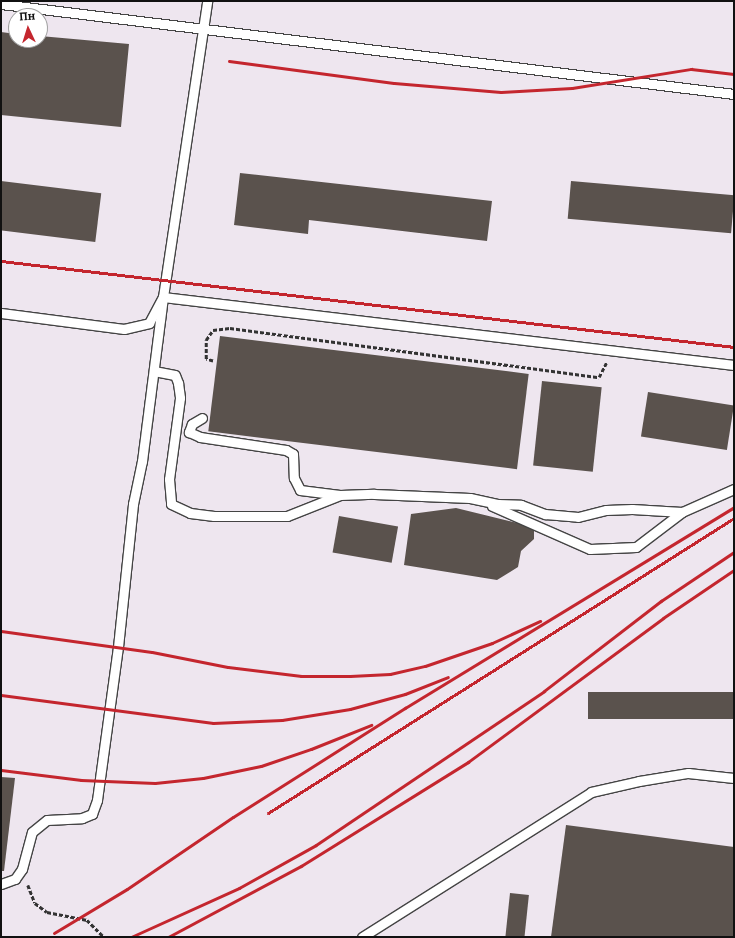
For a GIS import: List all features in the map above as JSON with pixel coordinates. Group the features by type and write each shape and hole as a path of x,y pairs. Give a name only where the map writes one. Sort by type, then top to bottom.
{"lane":[{"path":"1,884 15,879 22,869 32,832 47,820 82,818 92,814 97,800 118,647 133,504 142,461 163,297 205,30 207,1"},
{"path":"1,4 734,94"},
{"path":"1,313 124,329 149,324 163,297"},
{"path":"163,297 734,365"},
{"path":"154,371 175,375 178,383 180,398 169,479 171,504 190,513 214,516 287,516 340,496"},
{"path":"202,418 192,424 189,432 200,437 286,450 293,454 294,478 300,490 340,496 436,495 521,505 545,514 578,517 606,510 632,508 682,512"},
{"path":"479,500 590,548 636,547 682,512 734,490"},
{"path":"362,937 591,792 639,781 688,773 734,778"}],"path":[{"path":"213,361 206,359 206,340 213,330 230,328 599,376 603,371 608,350"},
{"path":"22,869 35,903 47,912 87,920 104,937"}],"shaded area":[{"path":"1,1 734,1 734,937 1,937"}],"building":[{"path":"1,32 8,33 8,48 48,48 48,37 129,44 121,127 1,115"},
{"path":"240,173 492,201 487,241 309,220 308,234 234,225"},
{"path":"1,181 101,193 95,242 1,230"},
{"path":"571,181 734,195 731,233 568,219"},
{"path":"220,336 529,374 517,469 208,431"},
{"path":"542,381 602,387 593,472 533,466"},
{"path":"648,392 734,406 727,450 641,436"},
{"path":"456,508 534,527 534,539 521,551 518,567 497,580 404,565 411,514"},
{"path":"339,516 398,526 392,563 333,552"},
{"path":"588,692 734,692 734,719 588,719"},
{"path":"1,777 15,778 4,871 1,871"},
{"path":"566,825 734,847 734,937 551,937"},
{"path":"510,893 529,895 524,937 505,937"}],"railway":[{"path":"229,61 394,83 501,92 572,88 691,69 734,74"},
{"path":"1,261 734,347"},
{"path":"54,933 127,889 233,817 405,708 734,507"},
{"path":"268,813 734,518"},
{"path":"131,937 239,888 316,845 544,691 661,601 734,552"},
{"path":"168,937 301,866 468,762 663,618 734,570"},
{"path":"1,631 152,652 228,667 301,676 350,676 390,674 425,666 492,643 540,621"},
{"path":"1,695 213,723 282,720 350,709 405,694 448,677"},
{"path":"1,770 81,780 155,783 203,778 261,766 311,749 371,725"}]}
